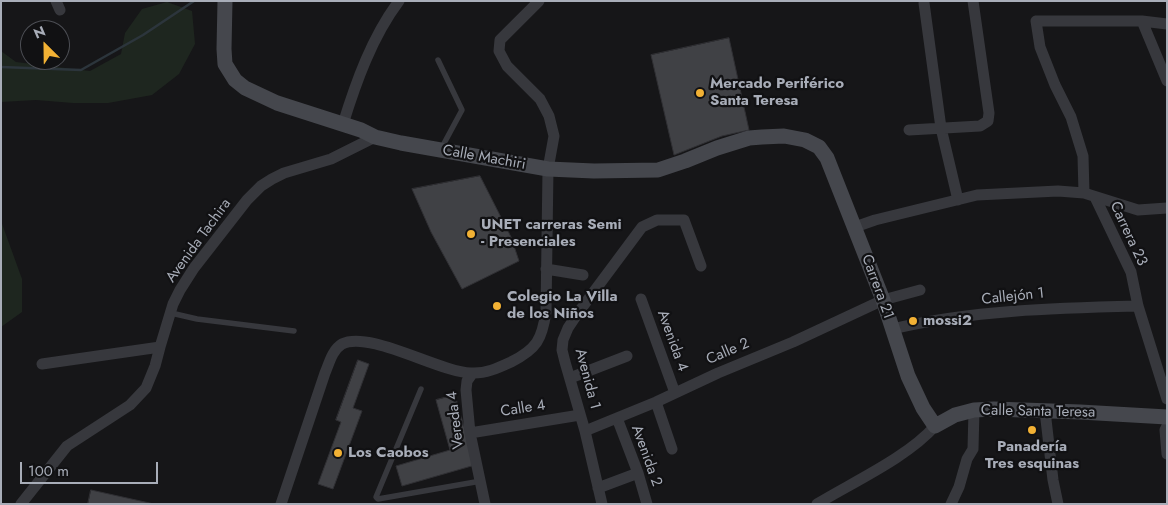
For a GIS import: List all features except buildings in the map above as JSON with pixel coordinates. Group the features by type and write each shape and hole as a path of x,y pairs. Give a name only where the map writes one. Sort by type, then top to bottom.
{"street":[{"name":"Calle Machiri","path":"225,1 225,64 235,80 245,88 277,103 375,136 440,150 548,169 594,171 658,170 749,138 784,136 805,140 819,147"},
{"path":"343,124 355,86 375,41 387,17 399,1"},
{"name":"Vereda 4","path":"485,504 470,433 466,390 467,381 472,374 493,370 530,351 538,343 544,328 546,312 548,169 554,136 549,116 540,99 507,66 500,51 500,40 539,1"},
{"path":"909,130 980,126 988,121 989,113 974,1"},
{"path":"924,3 941,128 958,200"},
{"name":"Carrera 23","path":"1142,21 1036,21 1040,47 1055,85 1072,117 1083,156 1089,195 1131,272 1138,306 1167,398"},
{"path":"1167,24 1142,21 1167,80"},
{"name":"Avenida Tachira","path":"21,504 68,446 130,404 146,388 156,366 171,312 180,290 194,268 247,200 261,186 284,173 331,159 375,136"},
{"name":"Carrera 21","path":"819,147 827,158 883,300 908,376 923,408 935,426"},
{"path":"854,227 977,195 1058,191 1089,195 1138,210 1167,208"},
{"name":"Avenida 1","path":"602,504 585,432 562,350 563,340 568,328 642,227 657,220 684,220 701,266"},
{"path":"546,268 583,275"},
{"name":"Calle 2","path":"585,432 675,393 719,377 883,300 920,290"},
{"name":"Avenida 4","path":"641,299 675,393"},
{"name":"Callejón 1","path":"892,329 923,322 1051,308 1138,306"},
{"path":"281,504 333,353 343,344 355,341 375,344 406,353 447,370 472,374"},
{"path":"42,364 160,347"},
{"path":"570,378 627,356"},
{"path":"656,402 672,450"},
{"name":"Calle Santa Teresa","path":"817,504 902,453 924,438 935,426 955,415 974,410 1016,408 1167,418"},
{"path":"951,504 959,487 967,459 973,449 974,410"},
{"path":"1045,411 1053,480 1058,504"},
{"name":"Calle 4","path":"470,433 580,415"},
{"name":"Avenida 2","path":"616,418 648,504"},
{"path":"1167,426 1167,454"},
{"path":"598,488 638,473"}],"lane":[{"path":"438,60 462,110 440,150"},
{"path":"171,312 198,319 294,331"},
{"path":"421,389 376,497 378,499 481,481"}],"shaded area":[{"path":"167,2 192,11 195,44 179,74 152,95 108,103 36,100 1,102 1,51 16,62 20,62 20,70 70,69 90,71 121,54 125,33 142,9"},
{"path":"1,221 22,279 22,312 1,327"}],"waterway":[{"path":"1,67 81,70 143,35 194,1"}],"place":[{"name":"Mercado Periférico Santa Teresa","path":"700,93"},
{"name":"UNET carreras Semi - Presenciales","path":"471,234"},
{"name":"Colegio La Villa de los Niños","path":"497,306"},
{"name":"mossi2","path":"913,321"},
{"name":"Panadería Tres esquinas","path":"1032,430"},
{"name":"Los Caobos","path":"338,453"}]}
